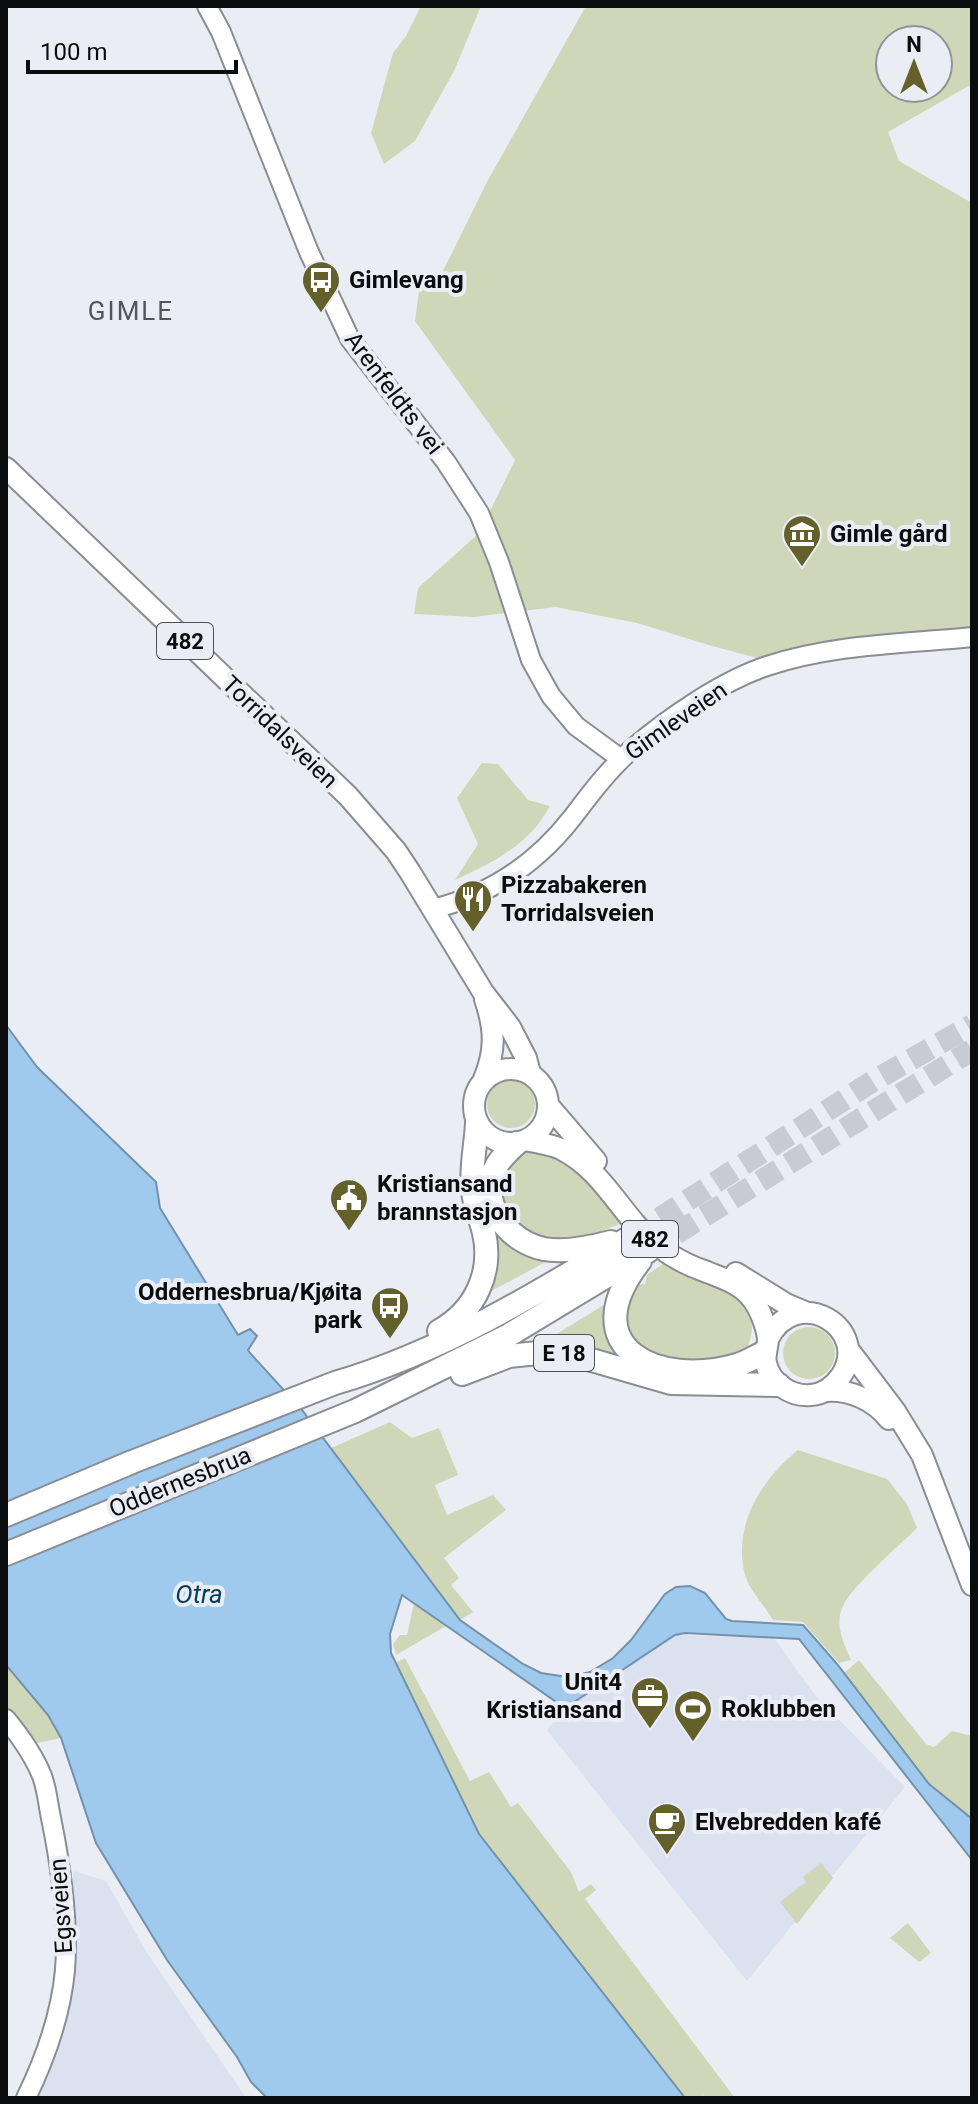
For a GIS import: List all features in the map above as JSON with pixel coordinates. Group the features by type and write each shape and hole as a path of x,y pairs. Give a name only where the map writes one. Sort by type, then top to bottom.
{"highway":[{"name":"E 18","path":"335,1383 360,1367 444,1328 467,1309 476,1296 483,1283 487,1258 484,1231 473,1191 477,1123"},
{"path":"521,1141 496,1166 490,1187 495,1213 509,1231 530,1245 553,1250 640,1243"},
{"name":"E 18","path":"335,1383 365,1374 492,1317 640,1243"},
{"name":"E 18","path":"640,1243 631,1273 617,1298 614,1319 620,1341 636,1357 646,1363 681,1370 710,1370 738,1365 766,1345"},
{"name":"E 18","path":"355,1411 509,1335 640,1243"},
{"name":"E 18","path":"355,1411 399,1400 509,1356 547,1352 581,1357 671,1383 779,1385"},
{"name":"Oddernesbrua","path":"6,1515 335,1383"},
{"name":"Oddernesbrua","path":"6,1554 355,1411"}],"main road":[{"name":"Torridalsveien","path":"6,468 348,796 396,851 483,992 510,1027 530,1073"},
{"name":"Torridalsveien","path":"483,992 494,1031 492,1060 484,1079"},
{"path":"484,1079 507,1068 530,1073"},
{"name":"482","path":"530,1073 540,1082 548,1105 574,1138 659,1236 690,1256 748,1278 786,1304 829,1319 838,1327 848,1349 895,1411 922,1455 970,1580"},
{"name":"482","path":"484,1079 473,1099 473,1111 477,1123 496,1140 547,1144 574,1157 608,1188 638,1228 654,1243 684,1263 729,1280 745,1291 758,1308 771,1376 779,1385 801,1395 843,1391 871,1403 884,1413 921,1471 948,1545 970,1580"},
{"path":"521,1141 541,1128 547,1117 548,1105"},
{"path":"766,1345 782,1320 805,1312"},
{"path":"826,1391 843,1374 848,1362 848,1349"}],"street":[{"name":"Arenfeldts vei","path":"207,6 221,32 309,252 350,339 446,462 479,513 499,562 531,660 551,696 581,736 614,766"},
{"name":"Gimleveien","path":"433,909 495,887 527,864 557,835 614,766 667,721 723,687 764,667 810,655 864,646 972,637"},
{"name":"Egsveien","path":"6,1719 42,1777 59,1868 66,1944 59,2004 39,2071 26,2098"}],"shaded area":[{"path":"673,1635 774,1638 815,1695 905,1787 747,1981 547,1730 564,1709"},
{"path":"74,1871 106,1881 146,1951 246,2098 26,2098 44,2056"}],"green space":[{"path":"421,6 481,6 454,71 415,141 384,164 371,133 393,53 406,36"},
{"path":"586,6 972,6 972,84 954,94 954,24 874,24 874,104 937,104 888,132 899,161 972,203 972,644 773,662 637,623 556,607 474,617 414,614 418,588 479,533 515,460 415,321 419,291 442,273 488,180"},
{"path":"482,763 498,764 528,800 550,806 521,842 483,867 455,880 478,844 457,798"},
{"path":"511,1080 520,1081 528,1087 534,1095 534,1113 528,1121 520,1127 511,1128 502,1127 494,1121 488,1113 487,1104 488,1095 494,1087 502,1081"},
{"path":"521,1152 538,1152 559,1158 581,1172 600,1191 620,1224 565,1242 542,1241 524,1233 509,1218 500,1199 506,1171"},
{"path":"486,1210 553,1258 484,1295"},
{"path":"667,1261 714,1281 741,1302 750,1315 752,1330 747,1348 734,1356 705,1363 697,1359 671,1360 642,1352 634,1345 622,1314 633,1285 645,1284 647,1275"},
{"path":"607,1303 628,1360 537,1346"},
{"path":"809,1327 827,1335 835,1353 827,1371 809,1379 791,1371 783,1353 791,1335"},
{"path":"390,1422 412,1438 439,1428 458,1475 435,1485 447,1515 493,1495 506,1510 444,1558 459,1578 451,1585 473,1612 457,1622 329,1449"},
{"path":"798,1450 887,1479 907,1504 917,1528 866,1577 843,1606 840,1627 851,1660 839,1663 803,1622 773,1620 753,1591 744,1571 743,1536 754,1503 773,1474"},
{"path":"414,1603 446,1626 396,1655 393,1644 400,1635 407,1635"},
{"path":"405,1658 470,1781 489,1772 511,1807 518,1803 571,1872 579,1892 591,1884 596,1890 585,1899 735,2098 706,2098 702,2093 705,2098 685,2098 479,1837 395,1663"},
{"path":"859,1660 926,1744 934,1747 952,1731 972,1736 972,1822 935,1791 843,1674"},
{"path":"6,1665 48,1715 61,1738 33,1744 6,1725"},
{"path":"821,1863 833,1878 797,1924 780,1902 806,1882 803,1877"},
{"path":"908,1923 931,1953 919,1962 890,1938"}],"water":[{"name":"Otra","path":"6,1025 37,1067 156,1182 160,1208 238,1335 250,1329 257,1336 248,1350 250,1353 302,1410 460,1620 523,1664 541,1673 567,1677 590,1672 613,1658 631,1640 665,1594 676,1587 690,1586 705,1593 726,1619 732,1621 803,1625 837,1664 929,1784 971,1818 972,1860 799,1639 675,1635 565,1708 402,1595 390,1634 391,1653 479,1834 685,2098 267,2098 251,2082 237,2057 167,1960 96,1843 61,1738 48,1715 6,1665"}],"tunnel":[{"path":"632,1236 873,1081 972,1025"},
{"path":"648,1251 972,1050"}],"place":[{"name":"Gimlevang","path":"321,314"},
{"name":"Gimle gård","path":"802,568"},
{"name":"Pizzabakeren Torridalsveien","path":"473,933"},
{"name":"Kristiansand brannstasjon","path":"349,1232"},
{"name":"Oddernesbrua/Kjøita park","path":"390,1340"},
{"name":"Unit4 Kristiansand","path":"650,1730"},
{"name":"Roklubben","path":"693,1743"},
{"name":"Elvebredden kafé","path":"667,1856"}],"district":[{"name":"GIMLE","path":"131,311"}]}
